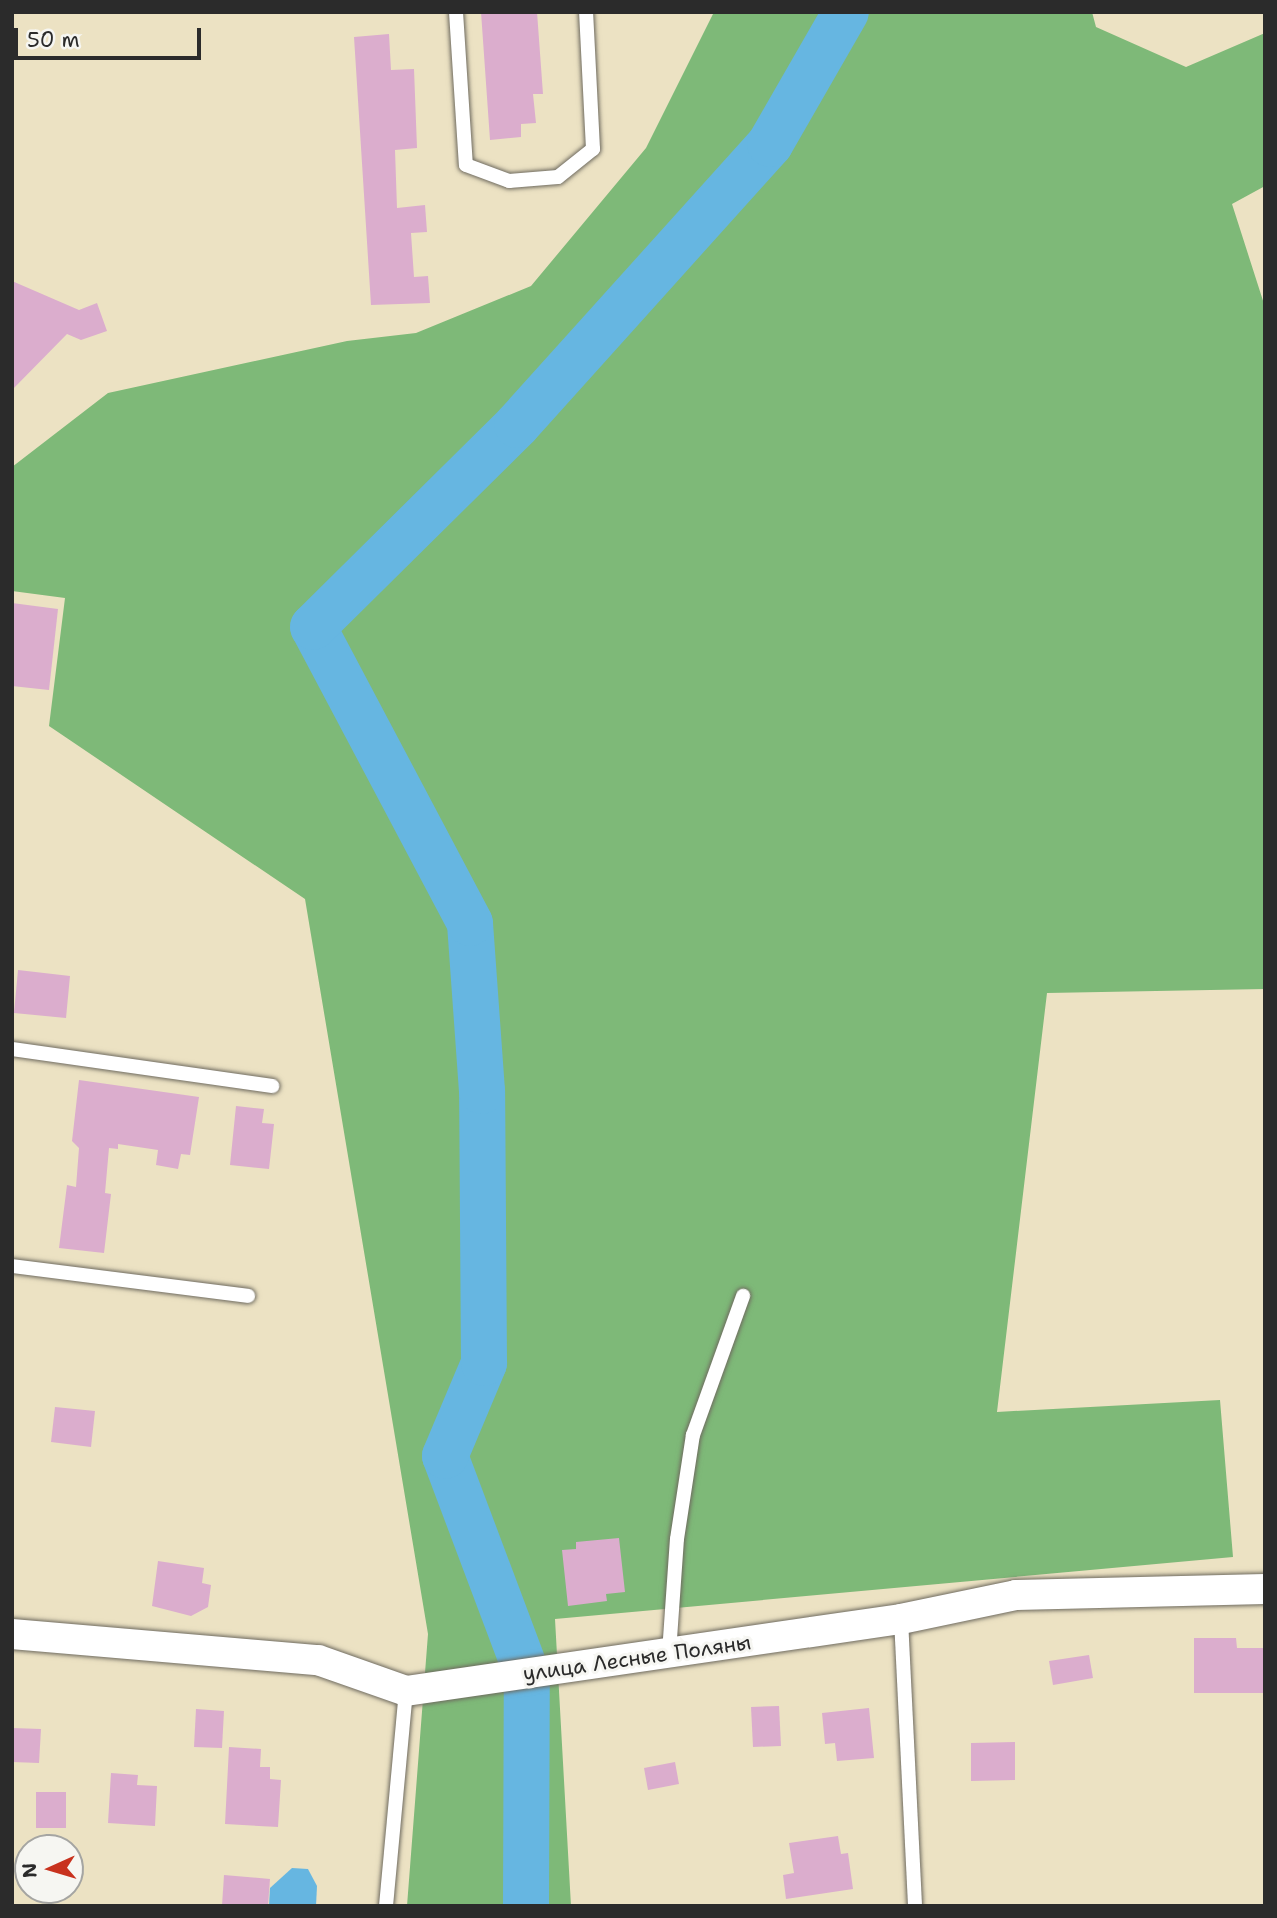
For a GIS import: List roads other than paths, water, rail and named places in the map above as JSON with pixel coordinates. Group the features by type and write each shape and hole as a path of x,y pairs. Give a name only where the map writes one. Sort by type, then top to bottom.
{"street":[{"name":"улица Лесные Поляны","path":"12,1634 318,1660 406,1690 901,1619 1016,1595 1265,1589"}],"lane":[{"path":"456,12 466,165 509,181 558,177 593,149 586,12"},
{"path":"12,1049 272,1086"},
{"path":"12,1266 248,1296"},
{"path":"669,1653 677,1539 693,1435 743,1296"},
{"path":"901,1619 915,1906"},
{"path":"386,1906 406,1690"}],"water":[{"path":"292,1868 308,1869 317,1886 316,1906 269,1906 270,1888"}],"waterway":[{"path":"526,1906 527,1674 445,1456 484,1363 482,1091 470,923 313,627 517,425 770,144 846,12"}]}
